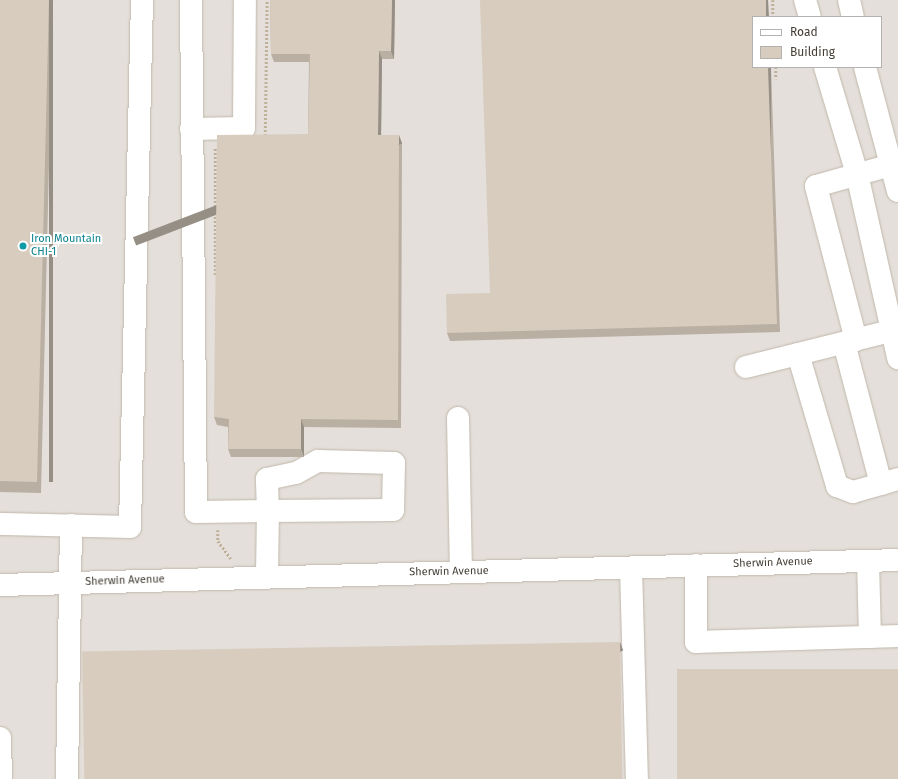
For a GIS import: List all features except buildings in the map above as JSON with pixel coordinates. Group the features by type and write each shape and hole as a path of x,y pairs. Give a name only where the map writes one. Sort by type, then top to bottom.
{"street":[{"path":"0,524 130,527 142,0"},
{"path":"190,0 196,512 268,511 393,510 394,462 318,461 296,473 267,478 268,511 267,577"},
{"path":"191,128 244,128 245,0"},
{"path":"806,0 810,16"},
{"path":"849,0 853,16"},
{"path":"825,68 857,174 894,330 898,358"},
{"path":"865,68 894,164 898,191"},
{"path":"798,354 837,486 853,492 890,482 850,341 816,186 894,164"},
{"path":"746,367 894,330"},
{"path":"458,418 461,572"},
{"path":"67,779 68,583 71,525"},
{"name":"Sherwin Avenue","path":"0,585 898,560"},
{"path":"868,561 870,637"},
{"path":"696,566 696,642 898,636"},
{"path":"631,568 637,779"},
{"path":"0,738 1,779"}],"path":[{"path":"259,136 266,136 267,0"},
{"path":"773,0 774,16"},
{"path":"776,68 776,79"},
{"path":"215,280 216,144"},
{"path":"218,526 218,541 236,565"}],"shaded area":[{"path":"0,0 898,0 898,779 0,779"}],"place":[{"name":"Iron Mountain CHI-1","path":"23,246"}]}
